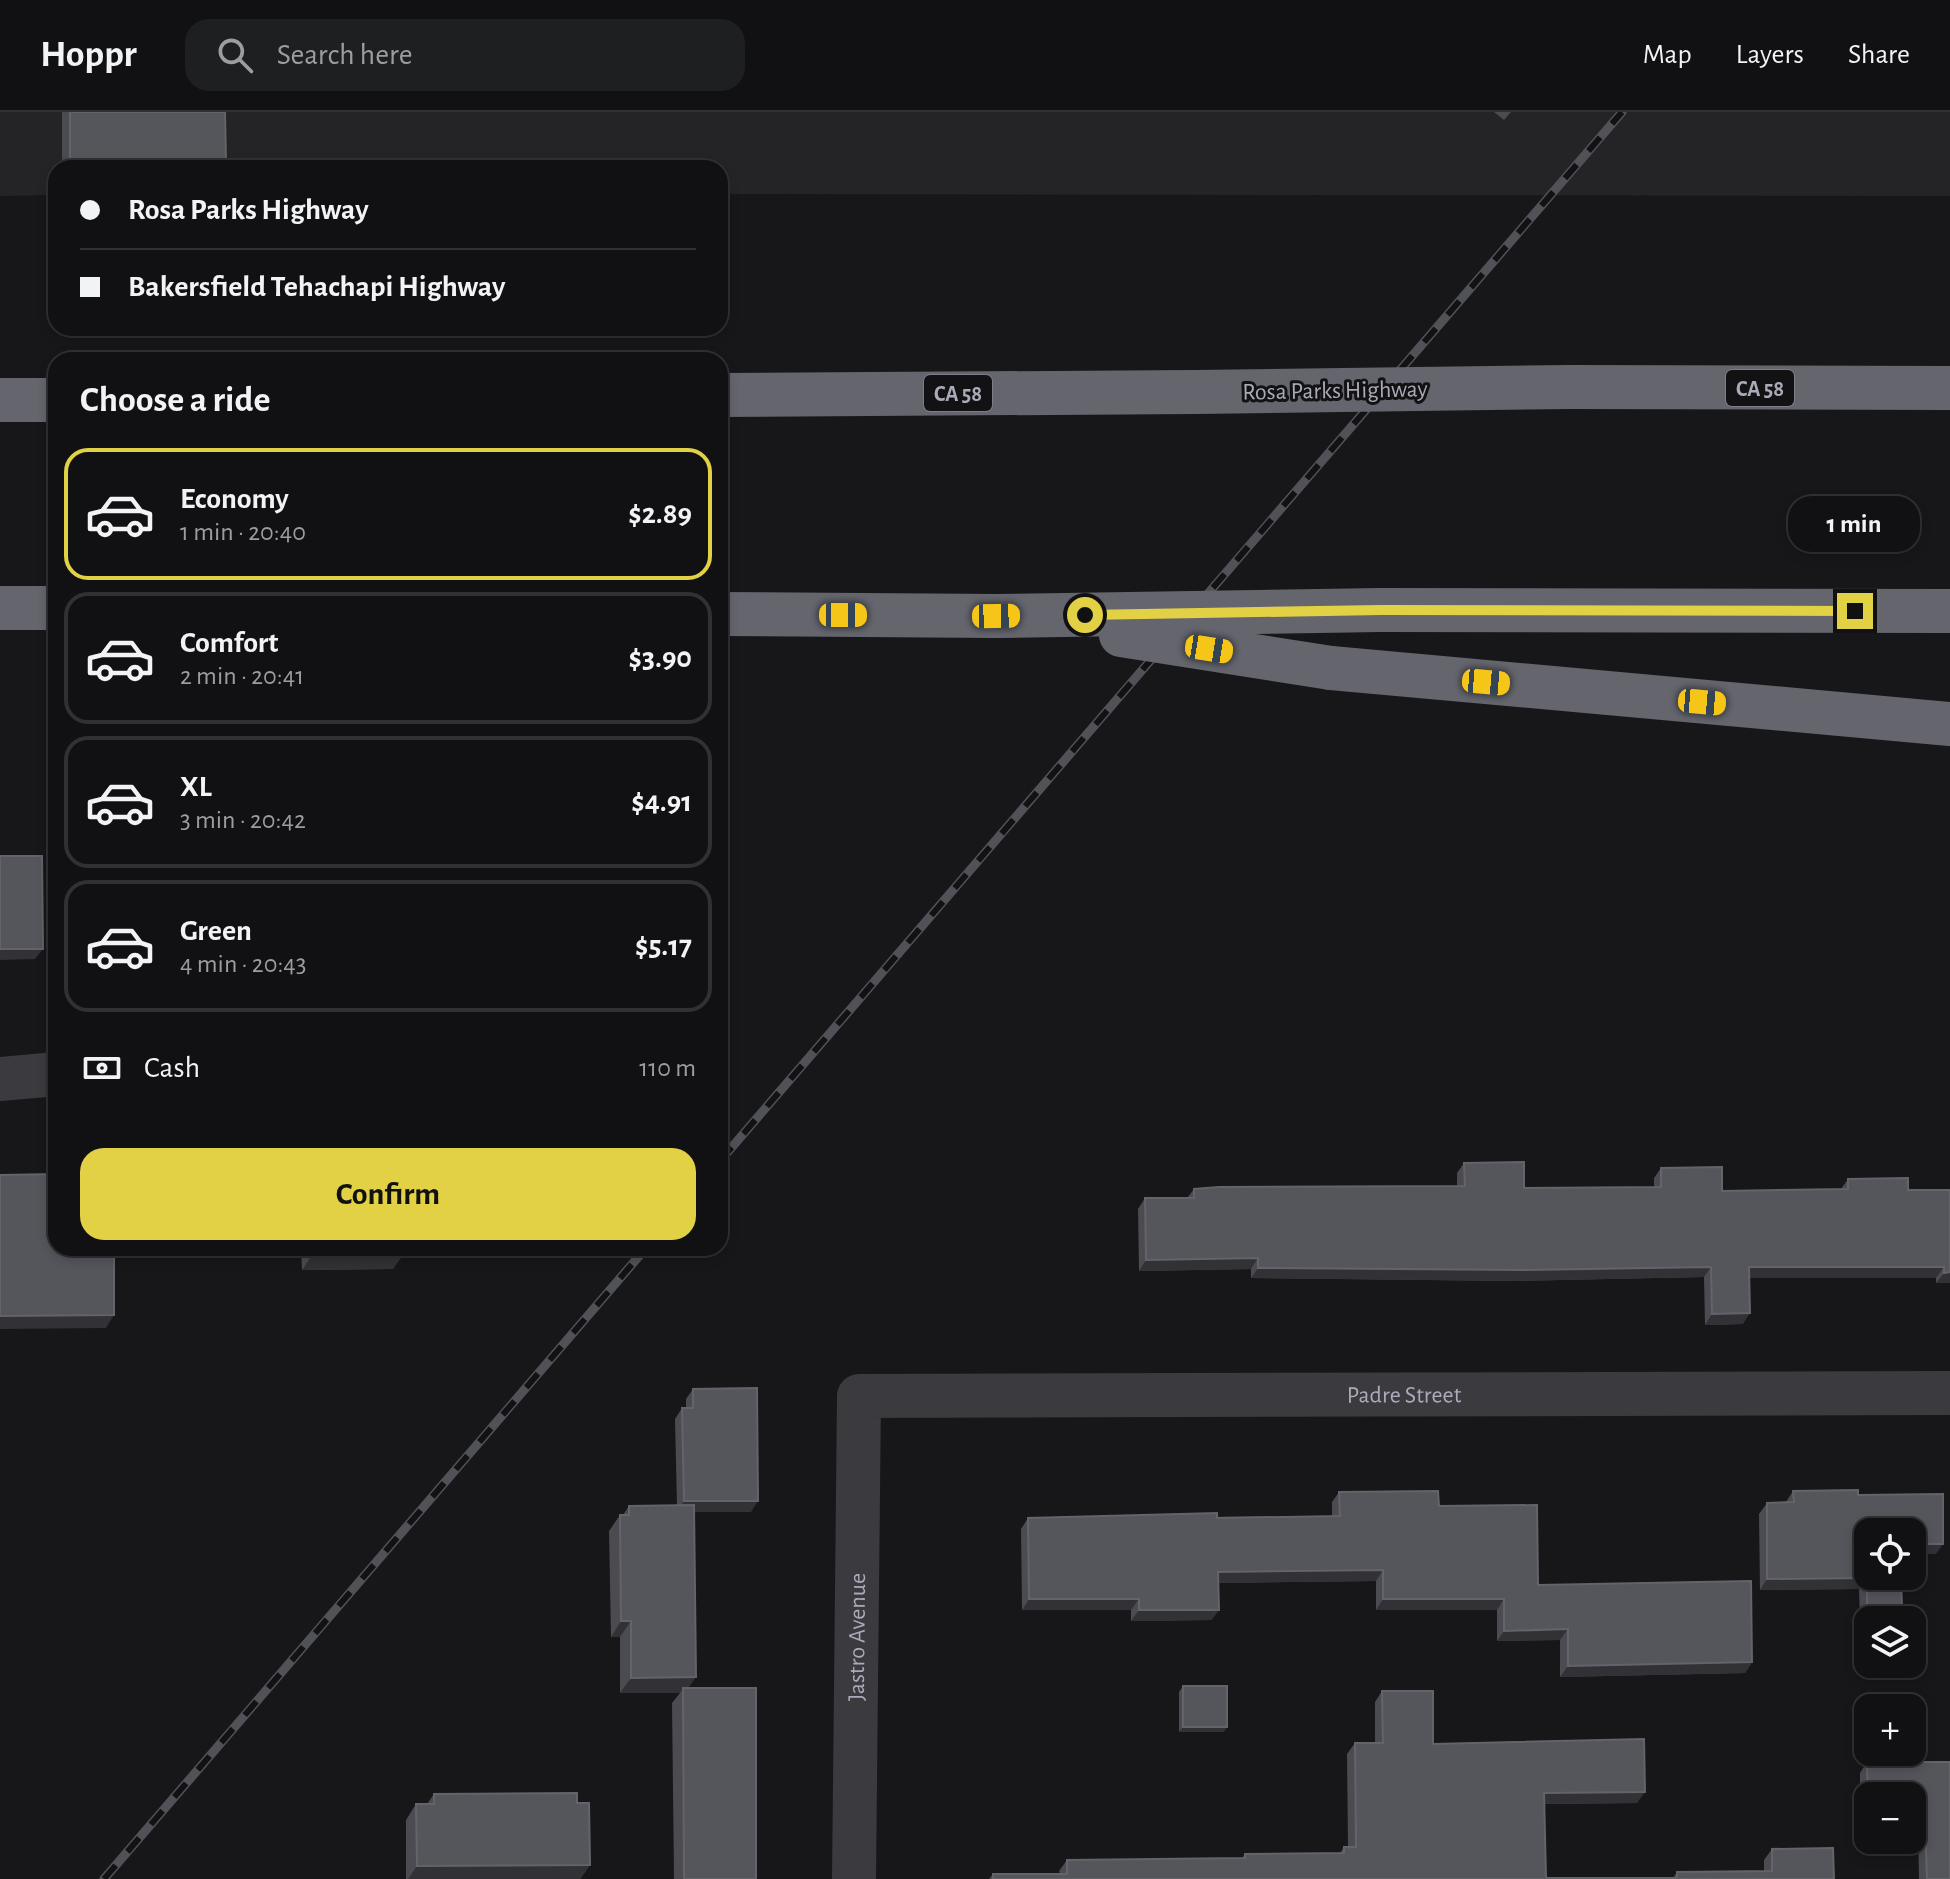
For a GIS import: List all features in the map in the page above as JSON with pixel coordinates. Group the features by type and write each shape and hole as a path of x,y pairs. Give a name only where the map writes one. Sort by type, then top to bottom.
{"highway":[{"name":"Rosa Parks Highway","path":"728,395 1570,387 1950,388"},
{"path":"0,400 48,400"},
{"path":"0,608 48,608"},
{"path":"728,614 996,616 1381,610 1950,611"},
{"path":"996,616 1331,668 1950,724"}],"street":[{"path":"0,1079 48,1075"},
{"name":"Padre Street","path":"859,1396 1950,1393"},
{"name":"Jastro Avenue","path":"854,1879 859,1396"}],"shaded area":[{"path":"0,112 1950,112 1950,196 728,194 728,160 48,160 48,195 0,196"}],"building":[{"path":"70,112 225,112 226,160 70,160"},
{"path":"0,856 42,856 43,949 0,949"},
{"path":"1524,1162 1524,1188 1661,1187 1661,1168 1722,1167 1722,1191 1848,1189 1848,1179 1908,1178 1908,1190 1950,1190 1950,1272 1944,1273 1944,1267 1749,1267 1750,1313 1712,1314 1711,1267 1525,1270 1258,1268 1258,1258 1146,1260 1145,1198 1194,1198 1194,1189 1219,1187 1465,1186 1464,1163"},
{"path":"48,1174 48,1256 114,1256 114,1315 0,1316 0,1175"},
{"path":"757,1388 758,1501 684,1501 682,1408 693,1408 693,1389"},
{"path":"1858,1490 1858,1495 1943,1494 1943,1544 1926,1544 1926,1518 1854,1518 1854,1578 1767,1579 1767,1503 1794,1502 1793,1491"},
{"path":"1438,1491 1439,1506 1537,1505 1538,1585 1751,1581 1752,1662 1568,1666 1568,1629 1504,1631 1504,1599 1383,1599 1383,1570 1218,1572 1219,1610 1139,1610 1139,1599 1029,1599 1028,1518 1217,1513 1217,1518 1340,1516 1339,1492"},
{"path":"694,1505 696,1677 631,1678 631,1621 621,1621 620,1515 629,1515 629,1506"},
{"path":"1867,1590 1901,1590 1902,1606 1867,1606"},
{"path":"1183,1686 1227,1686 1227,1727 1183,1727"},
{"path":"683,1688 756,1688 756,1879 684,1879"},
{"path":"1382,1691 1433,1691 1433,1744 1644,1739 1645,1792 1544,1793 1546,1878 1677,1878 1677,1872 1772,1871 1772,1849 1833,1848 1834,1879 993,1879 993,1874 1067,1874 1067,1860 1245,1858 1245,1854 1344,1853 1344,1847 1356,1847 1355,1743 1383,1743"},
{"path":"1926,1762 1950,1762 1950,1879 1927,1879 1926,1782 1867,1782 1867,1766 1926,1766"},
{"path":"577,1793 577,1803 589,1803 590,1865 417,1866 416,1804 434,1804 434,1794"}],"railway":[{"path":"728,1152 1622,112"},
{"path":"104,1879 639,1256"}],"route":[{"path":"1085,615 1381,610 1855,611"}]}
